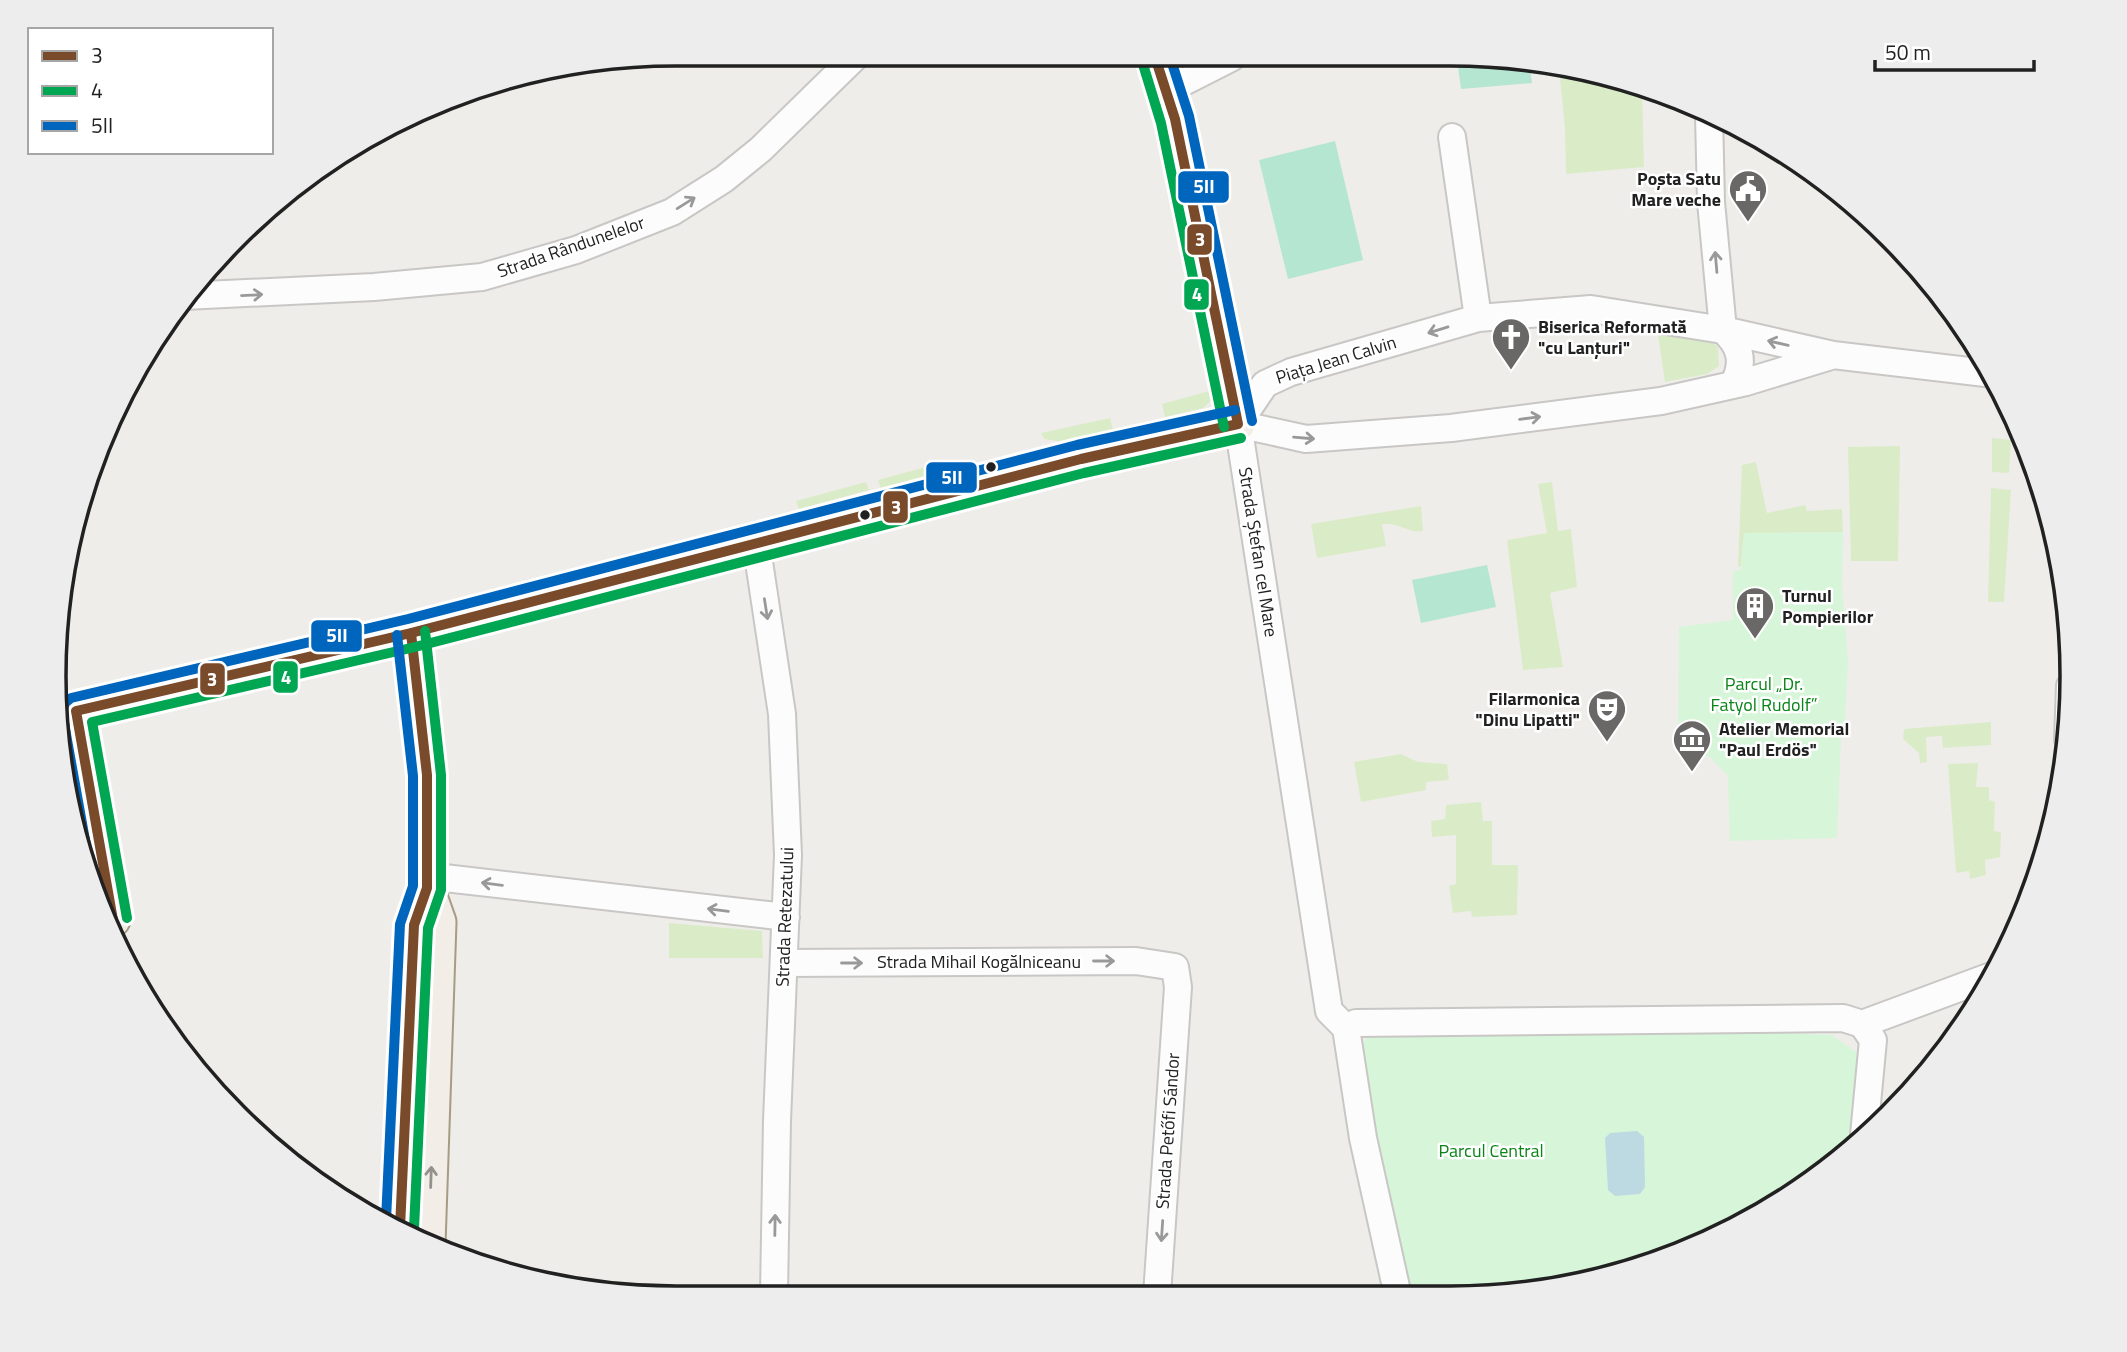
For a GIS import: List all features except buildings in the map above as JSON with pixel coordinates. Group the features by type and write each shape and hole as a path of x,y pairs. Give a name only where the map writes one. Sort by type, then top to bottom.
{"main road":[{"name":"Strada Ștefan cel Mare","path":"1159,66 1168,90 1238,424"},
{"path":"107,894 68,713 411,633 1081,459 1238,424"},
{"path":"411,633 427,775 427,882 439,922 428,1233"},
{"path":"400,1220 414,925 427,882"}],"street":[{"name":"Strada Rândunelelor","path":"200,295 374,288 482,277 576,250 672,212 724,179 761,149 847,66"},
{"path":"1168,90 1215,66"},
{"path":"1709,124 1711,202 1723,330 1737,346 1741,360 1740,383"},
{"path":"1452,137 1478,318"},
{"name":"Piața Jean Calvin","path":"1238,424 1257,392 1270,379 1478,318 1591,309 1723,330 1833,355 1980,372"},
{"path":"1238,424 1306,439 1451,428 1661,401 1740,383 1833,355"},
{"name":"Strada Ștefan cel Mare","path":"1238,424 1323,958 1396,1286"},
{"name":"Strada Retezatului","path":"756,542 782,714 788,855 774,1286"},
{"path":"427,882 786,918"},
{"name":"Strada Mihail Kogălniceanu","path":"784,963 1136,961 1175,967"},
{"name":"Strada Petőfi Sándor","path":"1158,1286 1178,987 1175,967"},
{"path":"1338,1019 1356,1023 1843,1018 1862,1024 1979,980"},
{"path":"1862,1024 1873,1040 1865,1123"}],"green space":[{"path":"1458,66 1531,72 1532,83 1461,89"},
{"path":"1560,76 1642,97 1644,167 1566,174"},
{"path":"1335,141 1363,260 1288,279 1259,160"},
{"path":"1657,328 1711,341 1718,347 1719,366 1707,374 1665,382"},
{"path":"1209,391 1211,401 1203,408 1165,417 1162,404"},
{"path":"1110,418 1113,430 1064,442 1044,439 1041,433"},
{"path":"1992,438 2011,440 2009,473 1992,472"},
{"path":"1900,446 1898,561 1851,561 1848,447"},
{"path":"1756,462 1767,513 1805,505 1807,511 1842,509 1843,532 1744,533 1741,566 1738,567 1742,465"},
{"path":"933,465 935,474 881,489 878,480"},
{"path":"866,482 869,490 799,509 796,501"},
{"path":"1552,482 1558,531 1571,529 1577,587 1550,593 1563,667 1523,670 1507,540 1547,533 1538,484"},
{"path":"1991,488 2011,490 2004,602 1988,602"},
{"path":"1421,506 1423,531 1382,524 1386,546 1317,558 1311,524"},
{"name":"Parcul „Dr. Fatyol Rudolf”","path":"1843,532 1842,586 1848,661 1844,736 1841,737 1837,838 1730,841 1728,776 1709,756 1678,756 1679,627 1733,620 1733,571 1741,570 1744,533"},
{"path":"1487,565 1496,607 1421,623 1412,580"},
{"path":"1991,722 1991,745 1943,748 1942,736 1926,737 1927,762 1920,763 1919,753 1903,739 1904,729"},
{"path":"1401,754 1418,762 1447,764 1449,780 1426,782 1426,790 1361,802 1354,762"},
{"path":"1978,763 1976,787 1989,787 1989,800 1995,802 1994,831 2001,832 2000,857 1985,860 1986,875 1970,879 1969,871 1956,873 1948,764"},
{"path":"1481,802 1483,821 1492,821 1492,865 1518,865 1517,915 1472,917 1471,911 1453,913 1449,886 1456,884 1456,835 1432,837 1431,821 1445,819 1446,805"},
{"path":"669,923 762,931 763,958 669,958"},
{"name":"Parcul Central","path":"1776,1033 1832,1035 1856,1052 1863,1082 1854,1133 1790,1183 1721,1223 1647,1253 1570,1274 1491,1284 1405,1286 1354,1057 1367,1037"}],"water":[{"path":"1637,1131 1644,1137 1645,1187 1640,1194 1615,1196 1608,1190 1605,1138 1610,1133"}],"transit line":[{"name":"4","path":"1144,66 1161,123 1224,427"},
{"name":"3","path":"1158,66 1175,119 1238,424"},
{"name":"5II","path":"1173,66 1189,116 1252,421"},
{"name":"5II","path":"67,701 71,698 408,619 1077,445 1235,410"},
{"name":"3","path":"109,899 76,711 411,633 1081,459 1238,424"},
{"name":"4","path":"127,918 92,722 415,647 1084,473 1241,438"},
{"name":"4","path":"414,1227 428,928 441,890 441,775 425,631"},
{"name":"3","path":"400,1220 414,925 427,888 427,775 411,633"},
{"name":"5II","path":"386,1212 400,924 413,886 413,776 397,635"}],"place":[{"name":"Poșta Satu Mare veche","path":"1748,223"},
{"name":"Biserica Reformată \"cu Lanțuri\"","path":"1511,371"},
{"name":"Turnul Pompierilor","path":"1755,640"},
{"name":"Filarmonica \"Dinu Lipatti\"","path":"1607,743"},
{"name":"Atelier Memorial \"Paul Erdös\"","path":"1692,773"}]}
